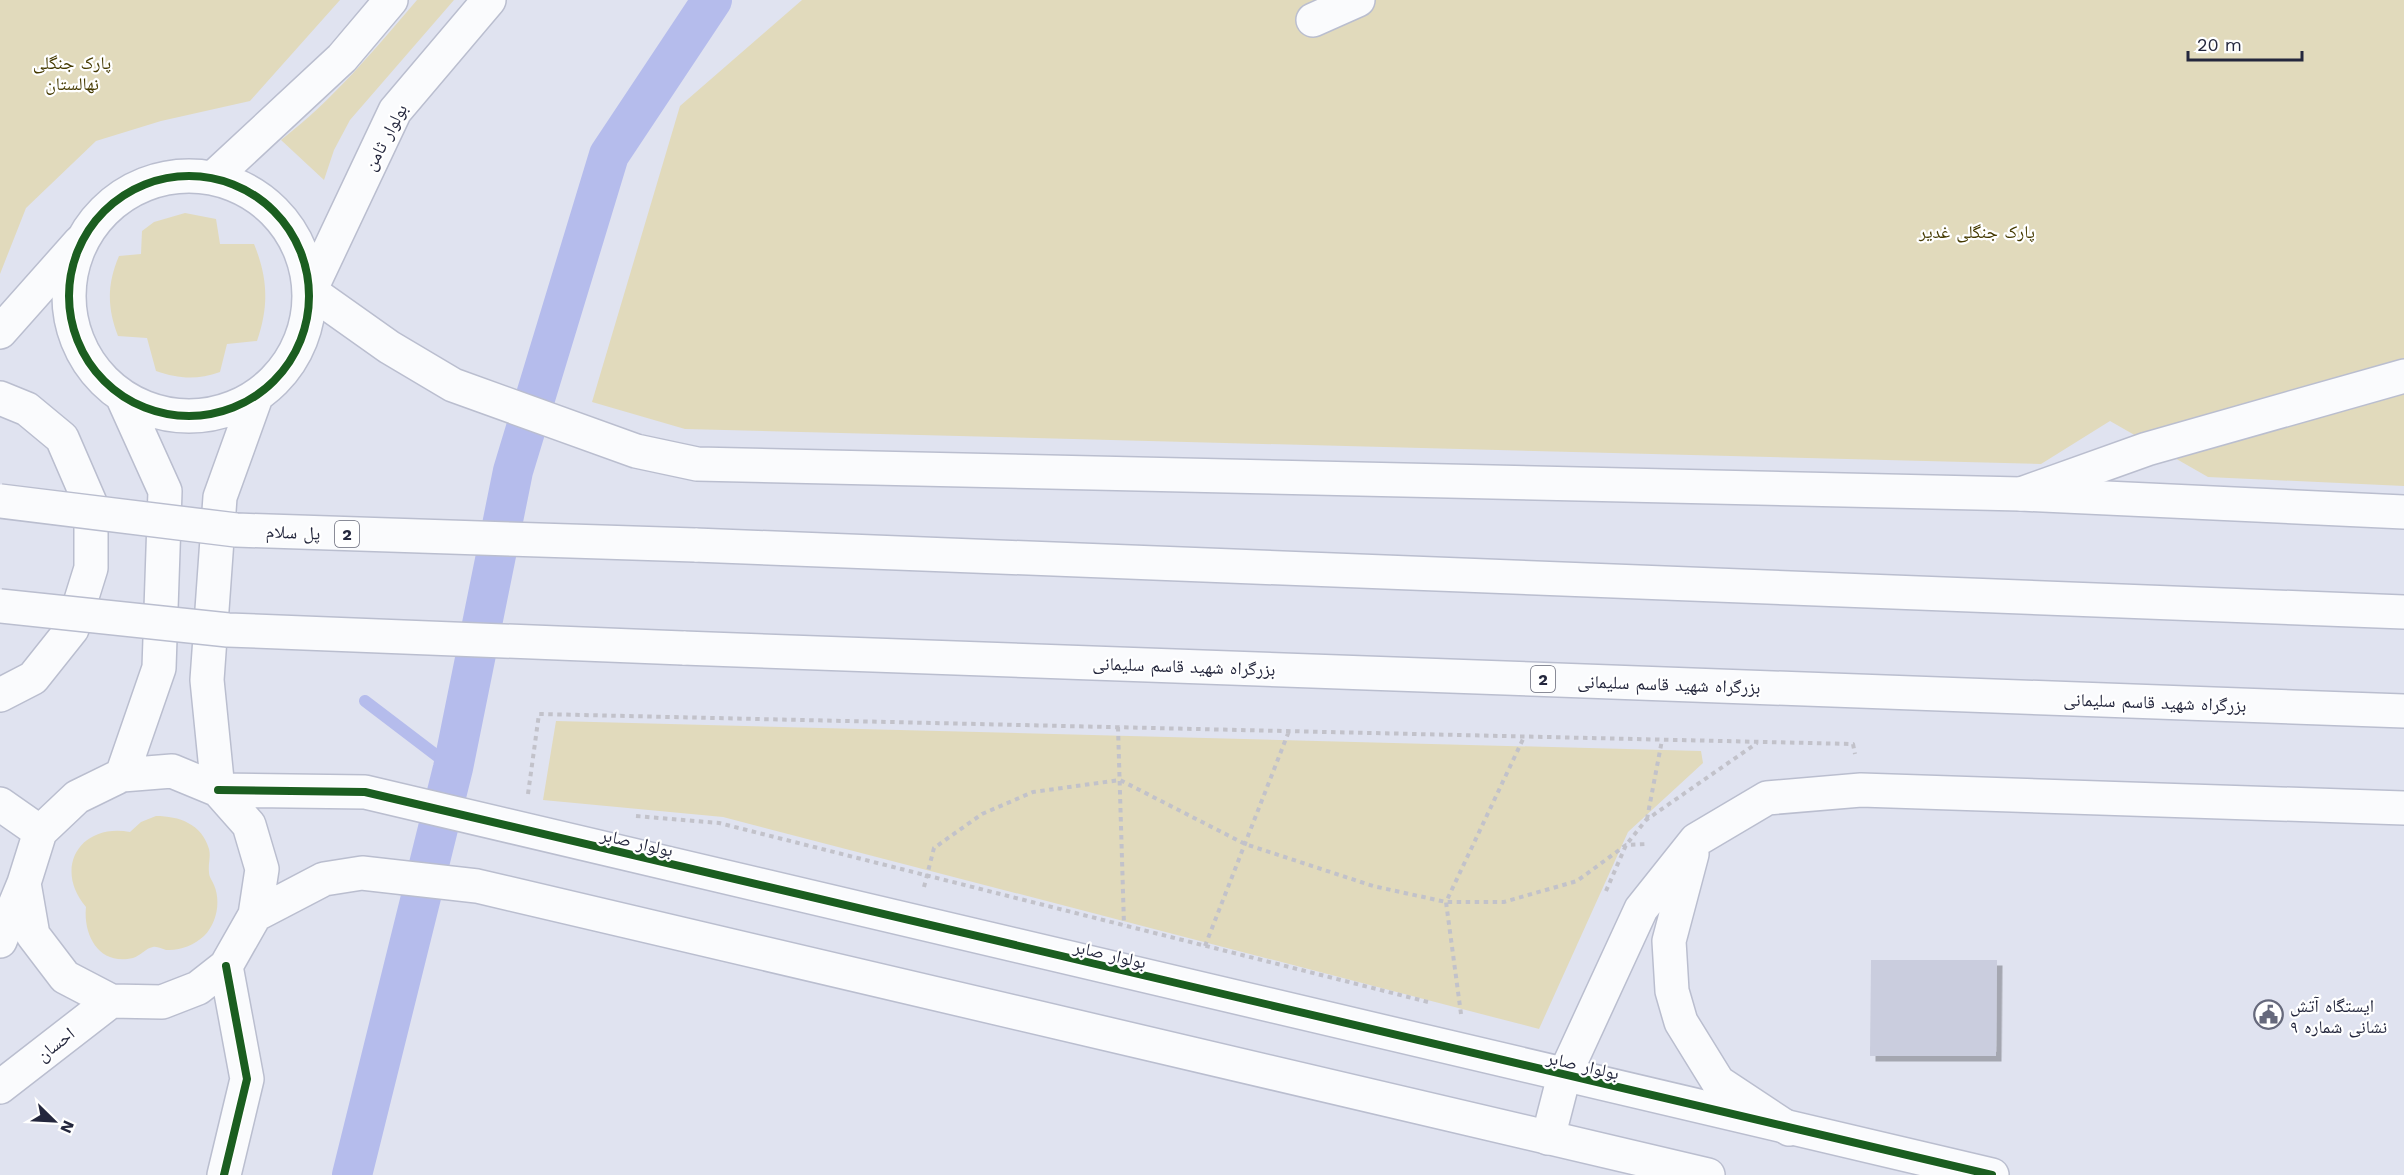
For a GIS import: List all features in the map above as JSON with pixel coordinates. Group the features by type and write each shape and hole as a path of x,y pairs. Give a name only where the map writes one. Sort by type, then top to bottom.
{"main road":[{"path":"214,177 342,58 390,0"},
{"name":"بولوار ثامن","path":"310,291 395,111 489,0"},
{"path":"1313,20 1358,0"},
{"path":"0,332 81,242 104,210 136,186 174,175 214,177 251,192 282,218 302,252 310,291 305,330 282,374 256,397 224,412 189,417 155,413 123,398 89,365 70,320 68,280 81,242"},
{"path":"310,291 389,347 453,385 636,451 697,464 2021,495 2404,512"},
{"path":"2021,495 2147,448 2404,376"},
{"path":"218,790 207,680 220,497 256,397"},
{"path":"0,398 27,409 62,438 91,505 91,568 72,629 33,678 0,695"},
{"path":"122,775 159,668 165,491 123,398"},
{"name":"پل سلام","path":"0,501 236,530 695,545 2404,612"},
{"name":"بزرگراه شهید قاسم سلیمانی","path":"0,606 228,630 2404,711"},
{"path":"0,941 24,883 40,832 77,797 122,775 172,771 218,790 249,825 262,869 255,915 226,966 198,988 162,1002 111,1001 64,977 33,936 24,883"},
{"name":"بولوار صابر","path":"218,790 365,792 1188,988 1992,1175"},
{"path":"1548,1138 1564,1076 1641,909 1696,840 1767,798 1861,790 2404,808"},
{"path":"0,804 40,832"},
{"path":"1696,840 1669,941 1672,991 1681,1022 1718,1082 1789,1129"},
{"path":"255,915 324,879 362,873 477,886 1708,1175"},
{"path":"224,1175 247,1078 226,966"},
{"name":"احسان","path":"0,1087 111,1001"}],"path":[{"path":"523,831 539,714 1853,744 1861,790"},
{"path":"1118,727 1124,925"},
{"path":"1188,988 1289,732"},
{"path":"1466,1053 1446,902 1524,737"},
{"path":"1646,820 1662,740"},
{"path":"915,923 934,848 982,814 1033,792 1120,780 1245,844 1372,886 1446,902 1504,902 1577,881 1626,845 1646,820 1758,742"},
{"path":"628,815 719,823 1437,1004"},
{"path":"1626,845 1696,840"},
{"path":"1603,900 1626,845"},
{"path":"1449,1007 1471,1013"}],"green space":[{"name":"پارک جنگلی نهالستان","path":"0,0 340,0 250,101 161,121 96,141 26,208 0,274"},
{"path":"417,0 454,0 350,120 334,150 324,180 281,140 336,91"},
{"name":"پارک جنگلی غدیر","path":"802,0 2404,0 2404,486 2208,477 2110,421 2041,464 685,429 592,402 680,106"},
{"path":"185,213 216,219 220,244 254,244 262,269 265,292 264,316 257,341 227,344 220,372 196,377 172,376 156,371 147,338 118,336 110,306 112,276 119,256 141,254 142,231 154,222"},
{"path":"556,721 1701,751 1703,763 1628,832 1539,1029 723,817 543,800"},
{"path":"156,816 188,823 206,840 210,852 209,874 217,898 215,918 204,936 186,947 166,950 153,947 133,958 111,957 102,953 91,938 87,928 86,907 76,892 72,878 72,864 85,841 97,834 112,831 130,832 141,822"}],"building":[{"path":"1871,960 1997,960 1996,1056 1870,1056"}],"waterway":[{"path":"352,1175 453,768 513,471 609,155 712,0"},
{"path":"365,701 453,768"}],"cycle path":[{"path":"177,176 201,176 224,181 246,190 274,211 289,229 300,250 307,273 309,296 307,319 300,342 289,363 274,381 246,402 224,411 201,416 177,416 154,411 132,402 113,389 96,372 83,353 74,331 69,308 69,284 74,261 83,239 96,220 113,203 132,190 154,181 177,176"},
{"path":"218,790 365,792 1992,1175"},
{"path":"224,1175 247,1079 226,966"}],"place":[{"name":"ایستگاه آتش نشانی شماره ۹","path":"2269,1015"}]}
